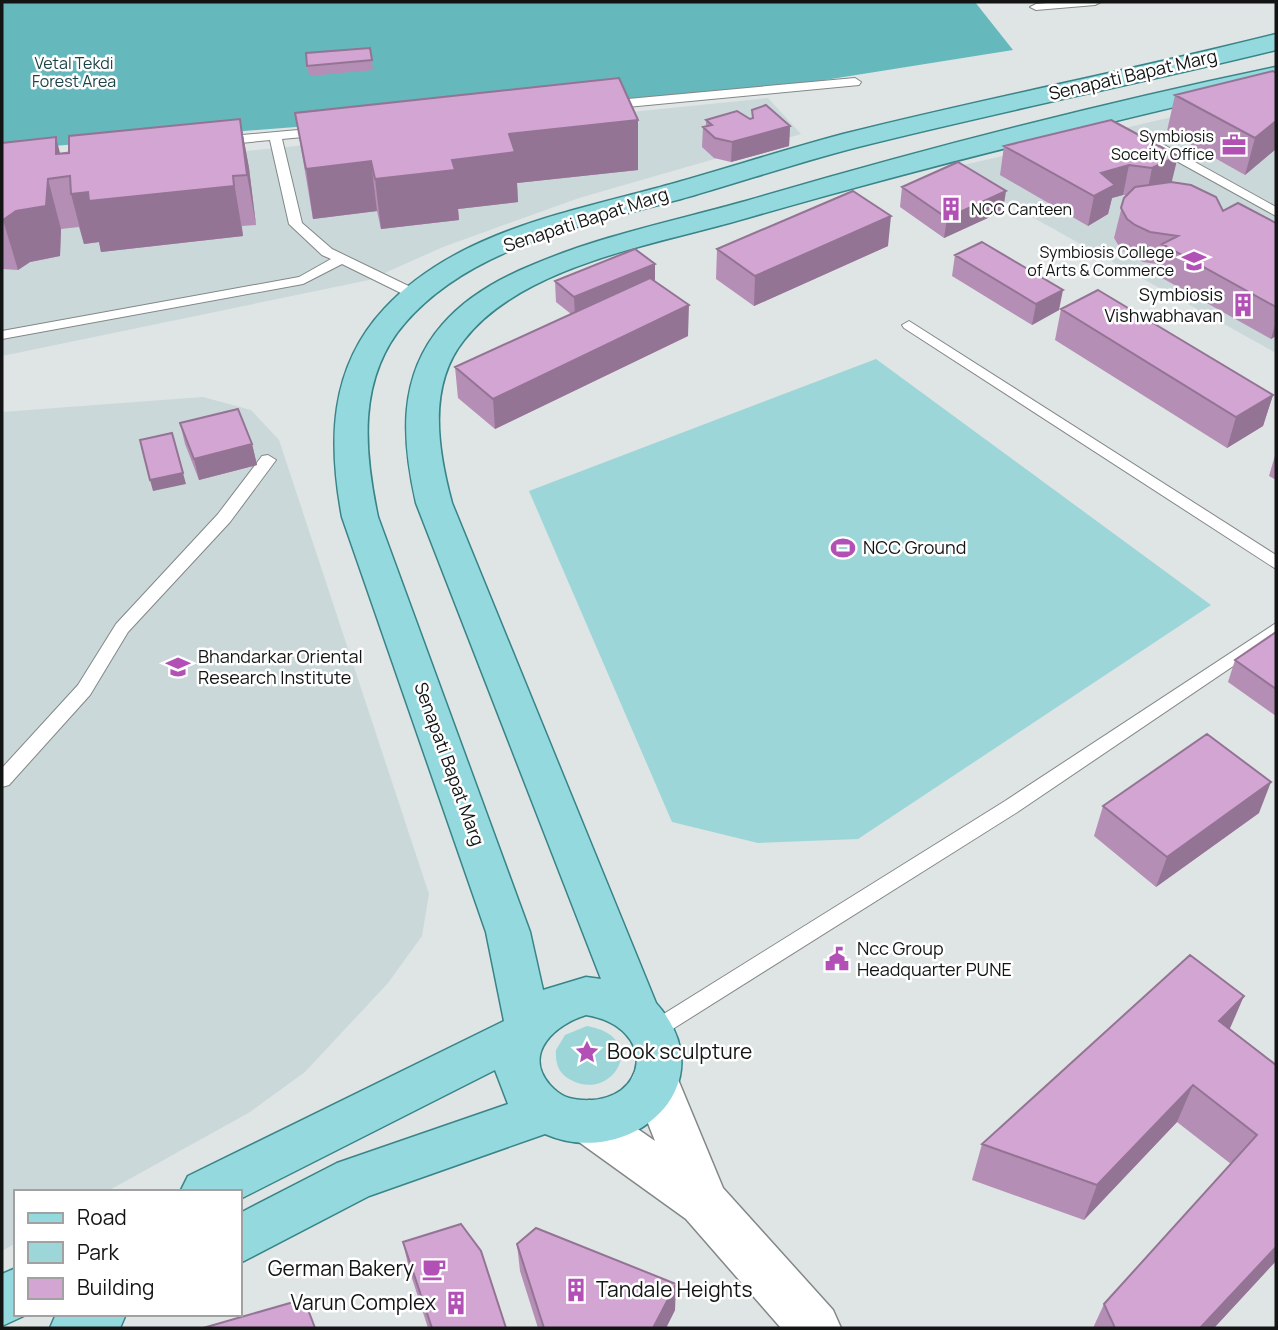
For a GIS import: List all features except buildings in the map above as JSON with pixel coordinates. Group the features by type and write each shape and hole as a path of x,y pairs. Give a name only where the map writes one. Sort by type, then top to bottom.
{"main road":[{"name":"Senapati Bapat Marg","path":"524,1030 508,932 360,517 351,477 348,435 354,392 373,343 394,315 426,285 466,262 556,226 848,142 1276,42"},
{"name":"Senapati Bapat Marg","path":"645,1022 434,503 424,467 420,431 423,394 438,353 454,331 478,307 508,288 587,257 879,170 1111,120 1270,79"},
{"path":"209,1190 524,1030 559,1001 586,996 613,1000 645,1022 659,1055 655,1080 649,1091 629,1110 568,1117 354,1179 242,1238"},
{"path":"524,1030 516,1059 521,1084 527,1095 568,1117"},
{"path":"76,1328 97,1316"}],"street":[{"path":"655,1080 704,1203"},
{"path":"568,1117 704,1203 815,1328"}],"lane":[{"path":"1035,7 1095,2"},
{"path":"593,107 855,82"},
{"path":"207,142 331,131"},
{"path":"275,136 296,225 327,252 416,295"},
{"path":"1142,137 1276,212"},
{"path":"2,335 303,280 341,259"},
{"path":"909,325 1276,563"},
{"path":"2,780 85,690 122,628 224,518 268,460"},
{"path":"645,1022 1012,806 1276,629"}],"shaded area":[{"name":"Symbiosis College of Arts & Commerce","path":"1276,93 1276,353 946,169"},
{"path":"2,95 39,172 768,98 801,134 579,198 443,247 369,280 2,356"},
{"name":"Bhandarkar Oriental Research Institute","path":"203,397 251,410 279,440 429,894 422,936 388,983 305,1072 250,1112 110,1190 14,1190 14,1244 2,1251 2,412"}],"green space":[{"name":"Vetal Tekdi Forest Area","path":"2,2 975,2 1013,50 756,91 2,150"},
{"name":"NCC Ground","path":"876,359 1211,605 858,839 758,843 672,822 529,491"},
{"path":"587,1026 606,1032 617,1042 621,1054 619,1065 612,1075 601,1082 588,1085 564,1076 557,1064 556,1055 565,1035"}],"place":[{"name":"Symbiosis Soceity Office","path":"1234,145"},
{"name":"NCC Canteen","path":"951,209"},
{"name":"Symbiosis College of Arts & Commerce","path":"1194,261"},
{"name":"Symbiosis Vishwabhavan","path":"1243,305"},
{"name":"NCC Ground","path":"843,548"},
{"name":"Bhandarkar Oriental Research Institute","path":"178,667"},
{"name":"Ncc Group Headquarter PUNE","path":"837,959"},
{"name":"Book sculpture","path":"587,1052"},
{"name":"German Bakery","path":"434,1269"},
{"name":"Tandale Heights","path":"576,1290"},
{"name":"Varun Complex","path":"456,1303"}]}
